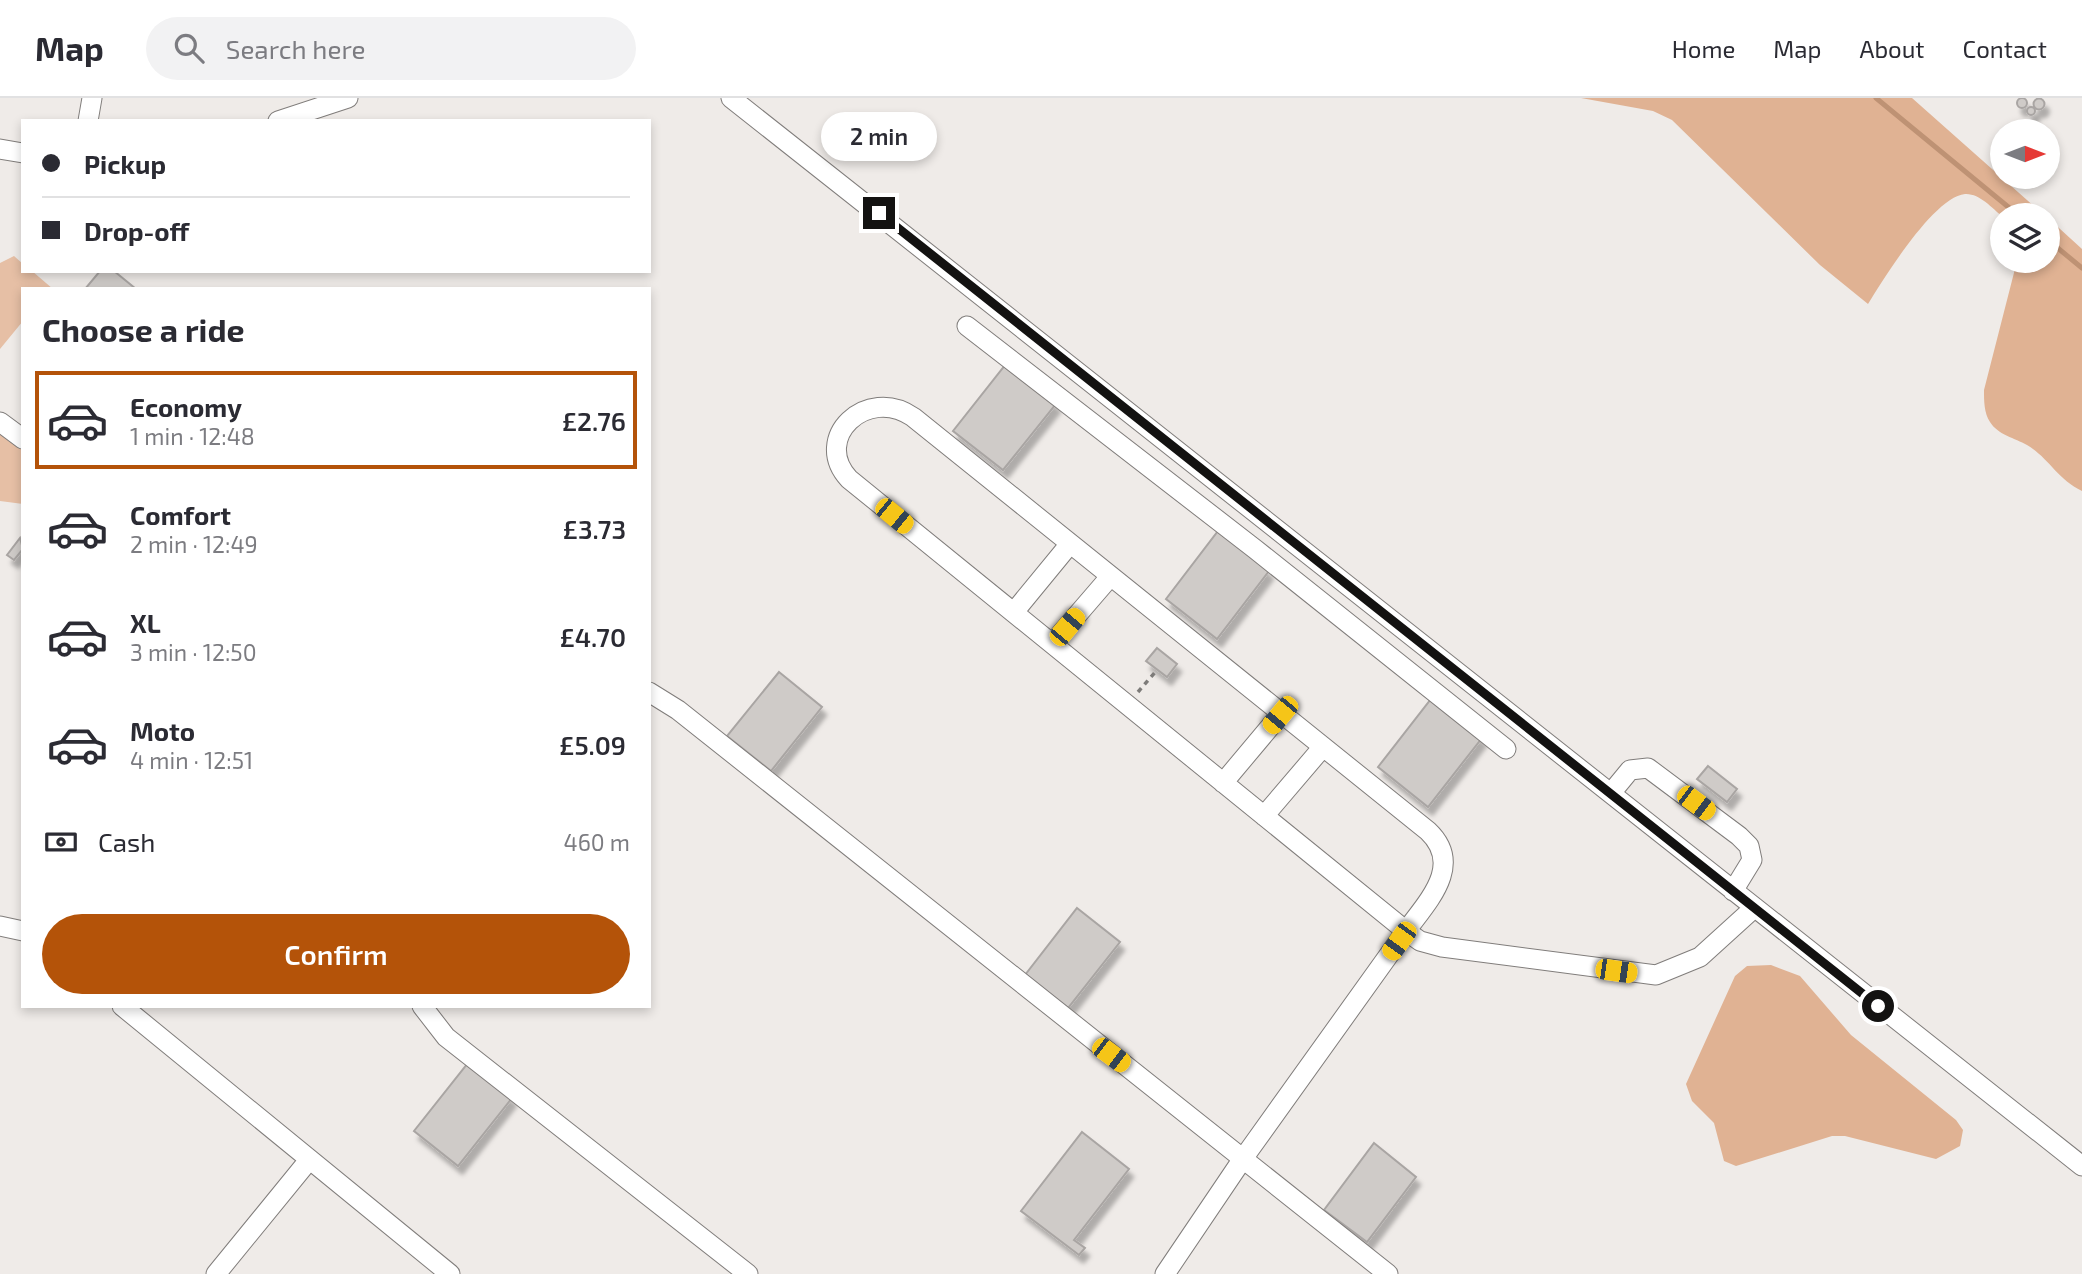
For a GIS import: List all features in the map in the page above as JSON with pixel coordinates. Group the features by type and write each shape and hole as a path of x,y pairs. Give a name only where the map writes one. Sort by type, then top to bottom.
{"street":[{"path":"88,119 92,98"},
{"path":"284,119 348,98"},
{"path":"731,98 2082,1166"},
{"path":"0,149 21,153"},
{"path":"967,326 1255,548 1506,750"},
{"path":"1165,1274 1242,1160 1406,931 1441,880 1444,862 1441,848 1428,831 1109,578 906,412 894,408 869,408 846,423 841,433 838,453 845,475 1406,931 1433,946 1656,975 1700,957 1754,908"},
{"path":"0,422 21,438"},
{"path":"1014,612 1069,545"},
{"path":"1054,643 1109,578"},
{"path":"651,693 678,710 1388,1274"},
{"path":"1223,783 1280,715"},
{"path":"1264,816 1322,748"},
{"path":"1611,793 1630,770 1648,768 1745,841 1752,860 1733,891"},
{"path":"0,926 21,930"},
{"path":"124,1008 450,1274"},
{"path":"424,1008 446,1037 748,1274"},
{"path":"216,1274 309,1160"}],"path":[{"path":"1128,705 1157,670"}],"shaded area":[{"path":"1581,98 1912,98 1990,167 1990,189 2015,189 2030,203 1990,203 1990,206 1970,194 1953,199 1939,209 1911,240 1868,304 1820,265 1672,120 1653,111"},
{"path":"2060,229 2082,249 2082,491 2066,481 2035,450 1993,426 1985,407 1984,390 2014,273 2060,273"},
{"path":"14,256 21,262 21,273 34,273 51,287 21,287 21,323 0,349 0,263"},
{"path":"0,430 21,445 21,504 0,501"},
{"path":"1771,965 1800,976 1851,1035 1956,1120 1963,1130 1960,1146 1936,1159 1845,1136 1832,1136 1736,1166 1724,1161 1714,1123 1692,1101 1686,1084 1735,976 1747,966"}],"building":[{"path":"2022,98 2026,99 2026,107 2022,108 2018,107 2017,103 2018,99"},
{"path":"2039,99 2043,100 2043,108 2039,109 2035,108 2034,104 2035,100"},
{"path":"2031,107 2035,111 2031,115 2027,111"},
{"path":"98,273 116,273 134,287 87,287"},
{"path":"1006,364 1056,404 1003,470 953,431"},
{"path":"1218,531 1269,571 1217,639 1166,599"},
{"path":"20,538 21,551 14,560 7,555"},
{"path":"1157,648 1177,664 1167,677 1146,661"},
{"path":"779,672 822,707 771,771 727,736"},
{"path":"1431,699 1482,738 1428,807 1378,767"},
{"path":"1708,766 1737,789 1727,802 1697,779"},
{"path":"1077,908 1120,942 1068,1008 1025,975"},
{"path":"468,1063 512,1098 458,1166 414,1131"},
{"path":"1082,1132 1129,1169 1074,1240 1085,1248 1079,1255 1021,1211"},
{"path":"1374,1143 1416,1177 1367,1242 1324,1210"}],"waterway":[{"path":"1876,98 2003,203"},
{"path":"2060,250 2082,268"}],"route":[{"path":"879,213 1878,1006"}]}
